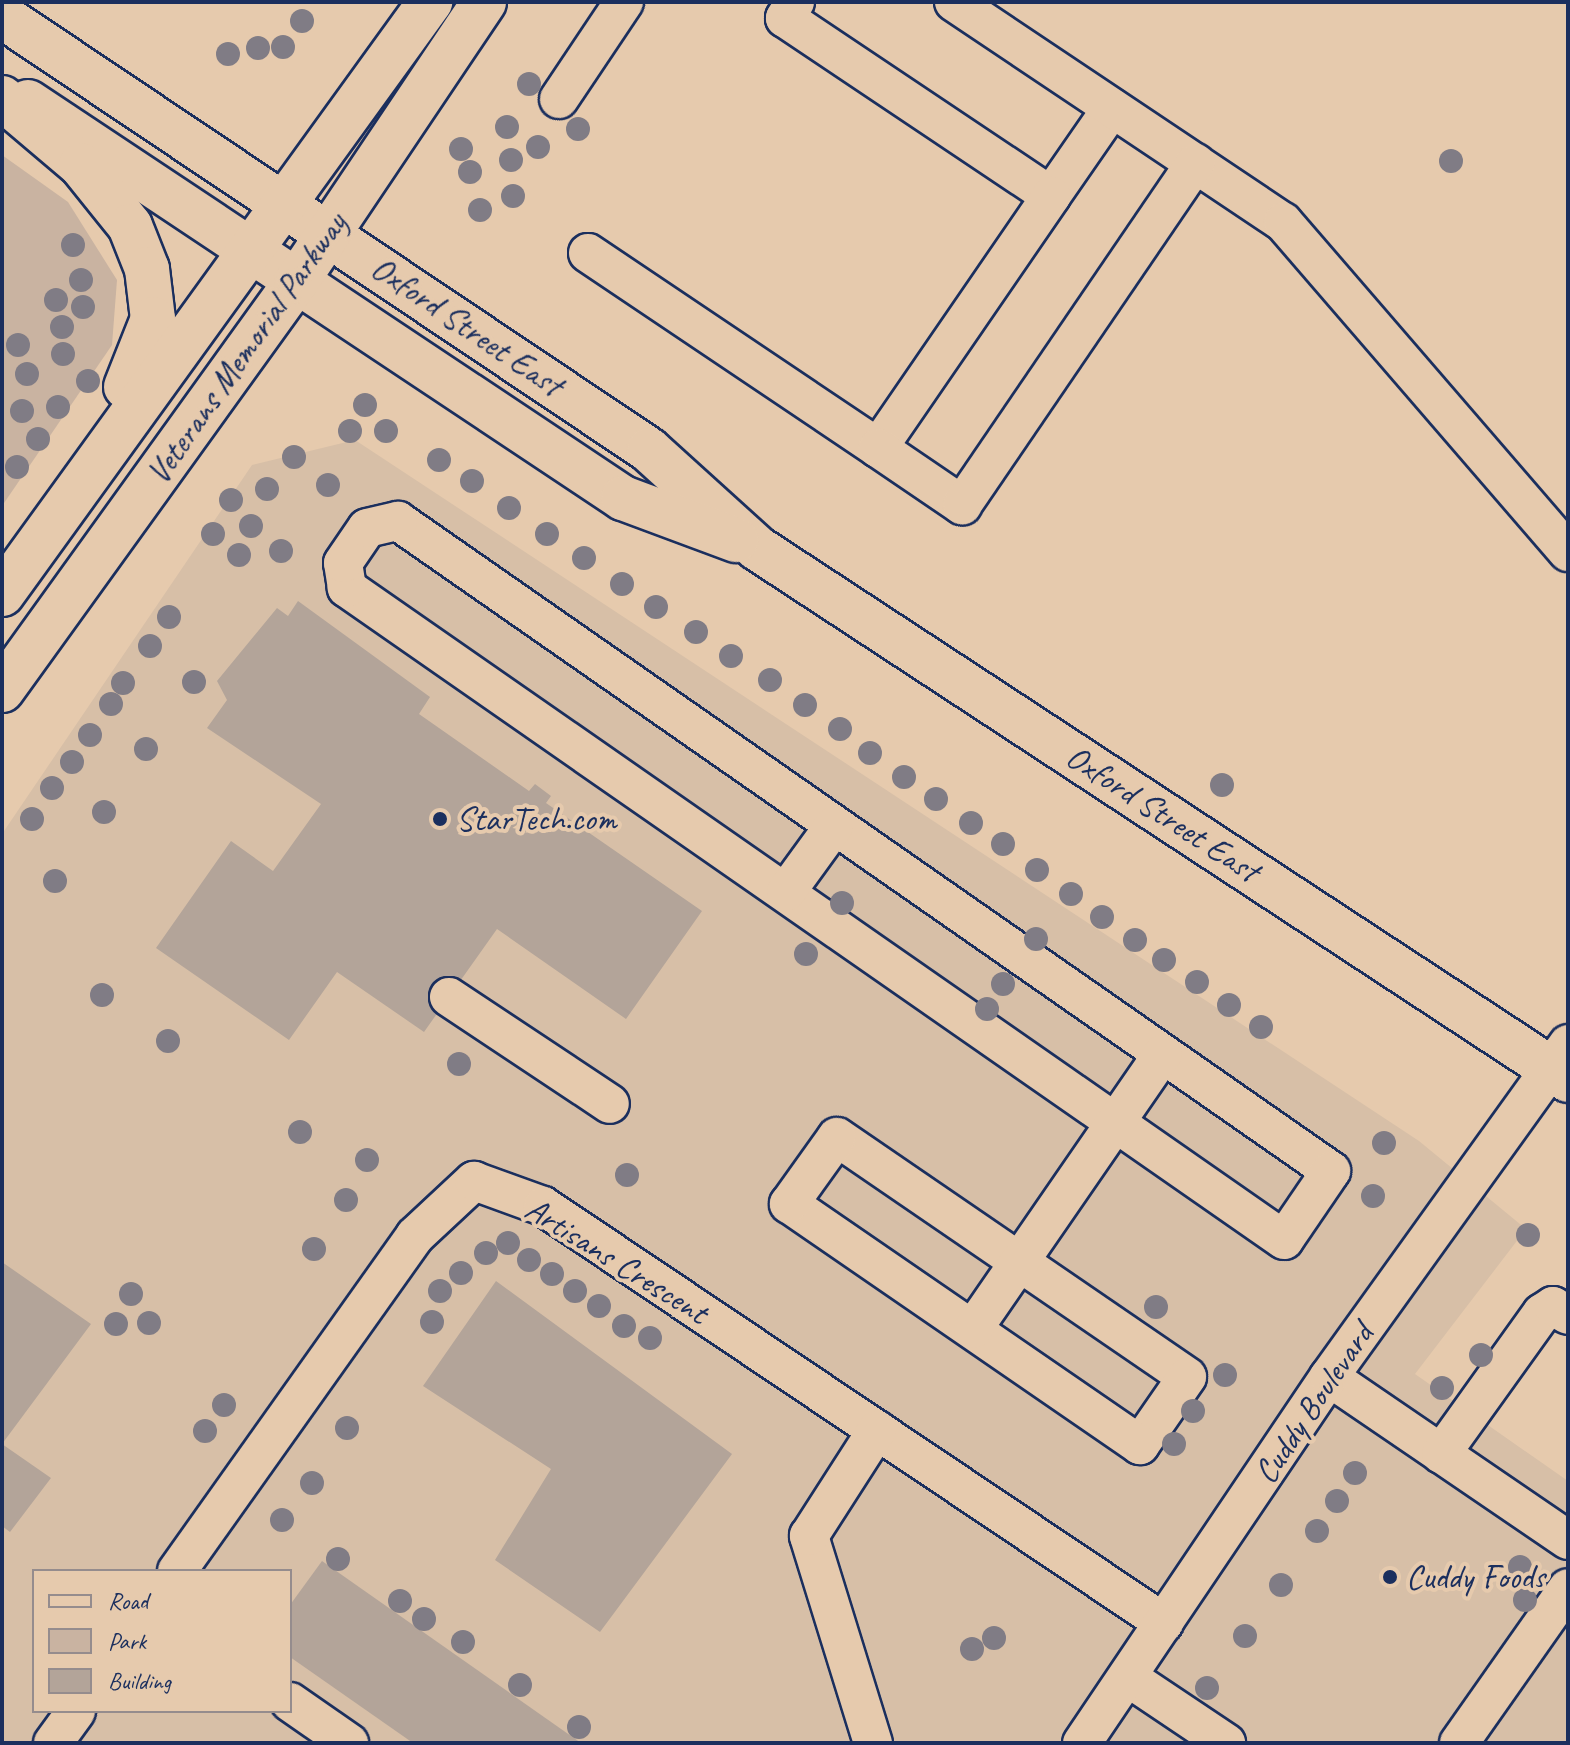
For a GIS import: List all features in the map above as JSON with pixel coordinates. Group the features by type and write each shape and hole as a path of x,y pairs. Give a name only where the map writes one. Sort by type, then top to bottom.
{"main road":[{"name":"Veterans Memorial Parkway","path":"2,594 248,245 284,202 430,2"},
{"name":"Veterans Memorial Parkway","path":"2,690 296,282 484,2"},
{"name":"Oxford Street East","path":"2,16 329,232 649,450 757,548 1562,1064"},
{"name":"Oxford Street East","path":"2,84 248,245 296,282 623,498 757,548"},
{"path":"2,98 81,165 130,226 147,269 153,319 99,456"}],"street":[{"path":"795,2 785,18 1051,196"},
{"path":"954,2 1283,222 1568,552"},
{"path":"559,99 612,6"},
{"path":"878,448 1112,108"},
{"path":"588,253 962,505 1195,163"},
{"path":"398,521 834,826 1331,1171 1284,1240 347,588 343,563 367,528 398,521"},
{"path":"786,892 834,826"},
{"path":"449,997 610,1104"},
{"path":"973,1329 1163,1054"},
{"name":"Cuddy Boulevard","path":"1082,1743 1129,1678 1329,1377 1562,1064"},
{"path":"837,1137 1020,1262 1187,1377 1140,1445 789,1204 837,1137"},
{"name":"Artisans Crescent","path":"181,1569 415,1236 474,1181 543,1206 1164,1623"},
{"path":"1441,1454 1542,1313 1553,1306 1568,1315"},
{"path":"1329,1377 1568,1540"},
{"path":"873,1743 809,1536 877,1430"},
{"path":"1459,1743 1568,1588"},
{"path":"1129,1678 1226,1743"},
{"path":"292,1703 349,1743"},
{"path":"53,1743 75,1713"}],"shaded area":[{"path":"355,440 1419,1141 1526,1229 1415,1374 1568,1481 1568,1743 2,1743 2,834 252,465"}],"green space":[{"path":"2,155 68,202 117,280 112,345 2,506"}],"building":[{"name":"StarTech.com","path":"298,601 430,697 419,714 529,791 535,784 551,796 546,803 702,911 626,1019 497,929 424,1032 337,972 289,1040 156,948 231,841 273,871 321,804 207,728 227,700 217,681 277,608 288,616"},
{"path":"2,1262 91,1324 2,1444"},
{"path":"496,1281 732,1454 600,1632 495,1560 551,1469 423,1386"},
{"path":"2,1444 51,1478 10,1532 2,1526"},
{"path":"322,1561 581,1743 413,1743 292,1658 292,1602"}],"place":[{"name":"StarTech.com","path":"440,819"},
{"name":"Cuddy Foods","path":"1390,1577"}]}
